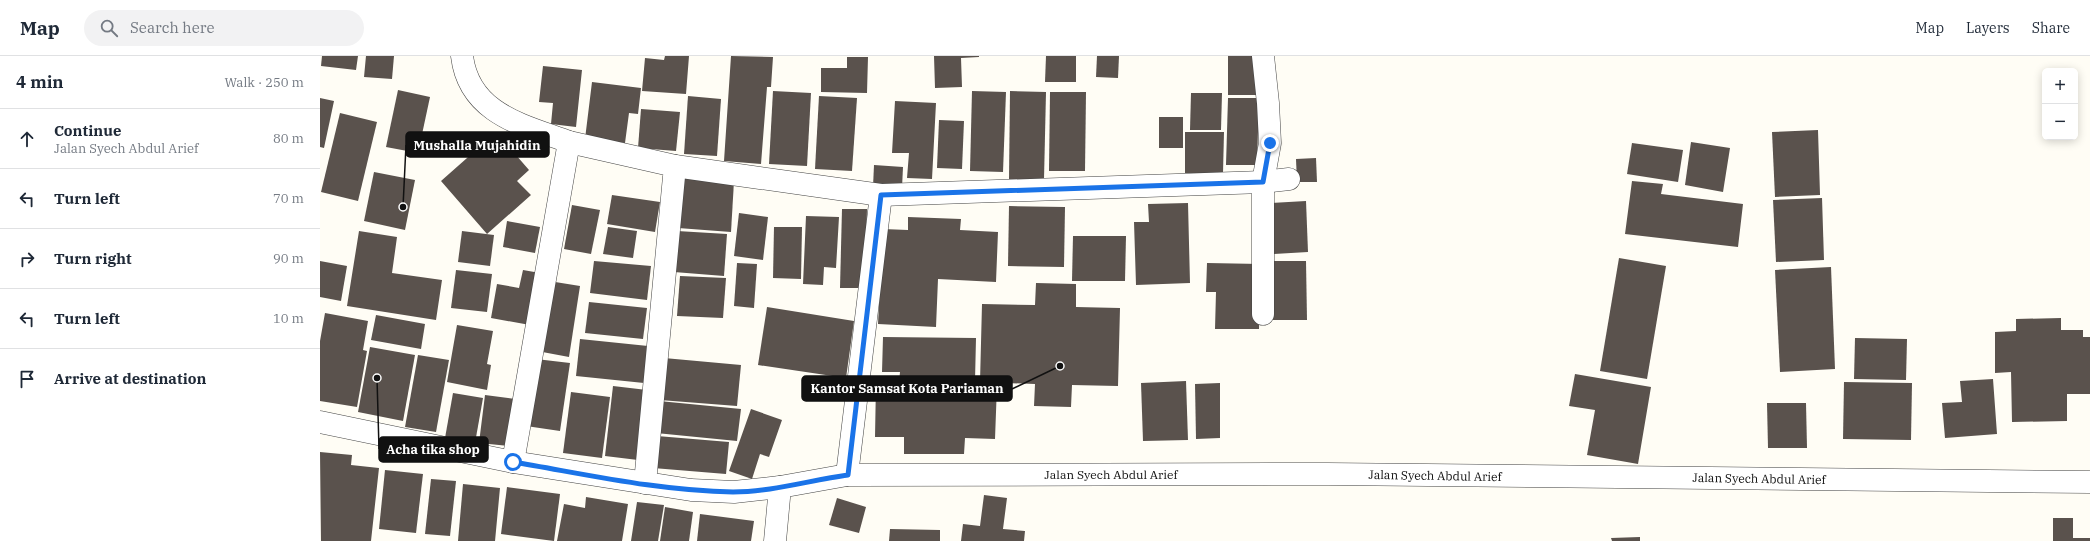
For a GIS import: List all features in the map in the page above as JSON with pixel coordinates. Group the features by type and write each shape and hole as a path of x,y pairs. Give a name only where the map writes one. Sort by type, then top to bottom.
{"street":[{"path":"462,56 468,80 479,98 495,112 514,121 569,142 675,166 881,195 1263,182 1289,179"},
{"path":"1263,56 1268,103 1270,143 1263,182 1263,314"},
{"path":"513,462 569,142"},
{"path":"645,483 675,166"},
{"path":"848,475 881,195"},
{"name":"Jalan Syech Abdul Arief","path":"320,422 513,462 691,490 734,492 780,488 848,475 1328,474 2090,482"},
{"path":"775,541 780,488"}],"building":[{"path":"322,56 358,56 356,70 321,66"},
{"path":"366,56 394,56 392,79 364,77"},
{"path":"665,56 689,56 686,94 642,91 645,58 664,60"},
{"path":"731,56 773,57 771,87 767,87 761,164 724,161"},
{"path":"934,56 979,57 961,58 962,87 935,88"},
{"path":"1046,56 1076,56 1076,82 1045,82"},
{"path":"1097,56 1119,56 1118,78 1096,77"},
{"path":"1228,56 1254,56 1260,95 1228,95"},
{"path":"847,57 868,57 867,93 821,92 821,68 847,68"},
{"path":"543,66 582,70 576,127 551,124 553,103 539,102"},
{"path":"592,82 641,88 638,114 629,113 625,143 585,139"},
{"path":"398,90 430,97 418,153 386,147"},
{"path":"773,91 811,93 807,166 769,164"},
{"path":"972,91 1006,92 1003,172 970,171"},
{"path":"1010,91 1046,92 1044,179 1009,179"},
{"path":"1050,92 1086,92 1085,171 1049,171"},
{"path":"1191,93 1222,93 1221,130 1190,130"},
{"path":"688,96 721,99 717,156 684,154"},
{"path":"819,96 857,98 852,171 815,169"},
{"path":"320,98 334,101 324,148 320,147"},
{"path":"1228,98 1259,98 1257,165 1226,165"},
{"path":"895,101 936,103 932,179 907,178 909,153 892,153"},
{"path":"641,109 680,112 676,151 638,148"},
{"path":"340,113 377,122 358,201 321,192"},
{"path":"1159,117 1183,117 1183,148 1159,148"},
{"path":"939,120 964,121 962,169 937,168"},
{"path":"1818,130 1820,195 1775,197 1772,132"},
{"path":"1185,132 1224,132 1223,173 1185,173"},
{"path":"1691,142 1730,148 1723,192 1685,185"},
{"path":"484,143 497,157 509,147 529,170 517,181 531,195 487,234 441,181"},
{"path":"1632,143 1683,150 1678,182 1627,174"},
{"path":"1316,158 1317,182 1297,182 1296,159"},
{"path":"874,165 903,167 902,188 873,187"},
{"path":"374,172 415,180 405,230 364,221"},
{"path":"681,177 734,181 731,232 678,228"},
{"path":"1632,181 1663,184 1661,194 1743,204 1738,247 1625,234"},
{"path":"612,195 660,202 655,232 607,224"},
{"path":"1822,198 1824,260 1776,262 1773,200"},
{"path":"1306,201 1308,252 1274,254 1271,203"},
{"path":"1188,203 1190,283 1136,285 1134,222 1149,222 1148,204"},
{"path":"572,205 600,210 591,254 564,249"},
{"path":"1009,206 1065,207 1064,267 1008,266"},
{"path":"842,209 867,209 865,288 840,288"},
{"path":"739,213 768,217 763,260 734,256"},
{"path":"806,216 839,217 836,268 824,267 823,285 803,284"},
{"path":"908,217 961,219 960,230 998,232 996,282 938,279 936,327 878,324 883,229 908,230"},
{"path":"507,221 540,227 535,253 503,247"},
{"path":"608,227 637,231 633,258 603,254"},
{"path":"774,227 802,227 801,279 773,278"},
{"path":"359,231 397,237 392,273 442,280 436,320 347,306"},
{"path":"462,231 494,235 490,266 458,262"},
{"path":"677,231 727,234 724,276 674,272"},
{"path":"1073,236 1126,236 1125,281 1072,281"},
{"path":"1619,258 1666,266 1647,379 1600,371"},
{"path":"320,261 347,266 341,301 320,297"},
{"path":"594,261 651,266 647,300 590,293"},
{"path":"1269,261 1306,261 1307,320 1269,320"},
{"path":"737,263 757,264 754,308 734,306"},
{"path":"1207,263 1261,264 1259,329 1215,329 1216,292 1206,292"},
{"path":"1831,267 1835,369 1780,372 1775,270"},
{"path":"456,270 492,274 487,312 451,308"},
{"path":"523,270 540,273 530,325 491,318 497,284 519,288"},
{"path":"680,276 726,278 723,318 677,316"},
{"path":"549,281 580,286 569,357 537,351"},
{"path":"1036,283 1076,284 1076,307 1120,308 1118,386 1072,385 1071,407 1034,406 1035,384 980,382 982,304 1035,305"},
{"path":"589,302 647,308 643,339 585,333"},
{"path":"767,307 854,321 846,378 758,365"},
{"path":"325,313 368,321 363,350 367,351 357,407 320,401 320,341"},
{"path":"376,315 425,324 421,349 371,340"},
{"path":"2061,318 2061,330 2083,330 2083,337 2090,337 2090,394 2067,394 2067,421 2012,422 2011,372 1995,373 1995,332 2016,331 2016,319"},
{"path":"457,325 493,331 487,364 491,365 487,390 447,382"},
{"path":"883,337 976,338 975,381 961,380 961,384 997,385 995,439 965,438 964,454 904,454 904,437 875,437 876,383 899,383 900,372 882,372"},
{"path":"1855,338 1907,339 1906,380 1854,379"},
{"path":"580,339 648,346 644,383 576,376"},
{"path":"370,347 415,355 403,421 358,412"},
{"path":"418,355 449,360 436,432 405,427"},
{"path":"664,358 741,365 737,406 660,400"},
{"path":"536,359 570,363 560,431 526,426"},
{"path":"1575,374 1651,387 1638,464 1587,455 1595,410 1569,406"},
{"path":"1993,379 1997,434 1945,438 1942,403 1962,402 1960,381"},
{"path":"1186,381 1188,440 1143,441 1141,383"},
{"path":"1844,382 1912,383 1911,440 1843,439"},
{"path":"1220,383 1220,438 1196,439 1195,384"},
{"path":"613,386 647,390 638,460 605,456"},
{"path":"571,392 610,397 602,458 563,453"},
{"path":"453,393 483,398 475,443 445,438"},
{"path":"485,395 515,399 509,446 479,443"},
{"path":"659,401 741,409 737,441 656,433"},
{"path":"1767,403 1806,403 1807,448 1768,448"},
{"path":"751,409 782,420 769,457 760,454 752,479 729,471"},
{"path":"657,436 729,442 726,474 653,468"},
{"path":"320,452 352,455 351,465 379,468 371,541 321,541"},
{"path":"385,470 423,474 416,533 379,529"},
{"path":"431,479 456,481 450,536 425,534"},
{"path":"463,484 500,488 495,541 458,541"},
{"path":"507,487 560,494 554,541 501,534"},
{"path":"984,495 1007,498 1003,529 1025,531 1024,541 961,541 963,524 980,526"},
{"path":"586,497 628,504 622,541 557,541 564,504 585,508"},
{"path":"837,498 866,507 859,533 829,525"},
{"path":"637,502 664,505 658,541 631,541"},
{"path":"665,507 693,512 689,541 660,541"},
{"path":"700,514 754,521 751,541 697,541"},
{"path":"2053,518 2073,518 2073,538 2090,538 2090,541 2053,541"},
{"path":"890,529 940,530 940,541 889,541"},
{"path":"1640,537 1640,541 1612,541 1611,538"}],"place":[{"name":"Mushalla Mujahidin","path":"403,207"},
{"name":"Kantor Samsat Kota Pariaman","path":"1060,366"},
{"name":"Acha tika shop","path":"377,378"}],"route":[{"path":"513,462 691,490 734,492 780,488 848,475 881,195 1263,182 1270,143"}]}
